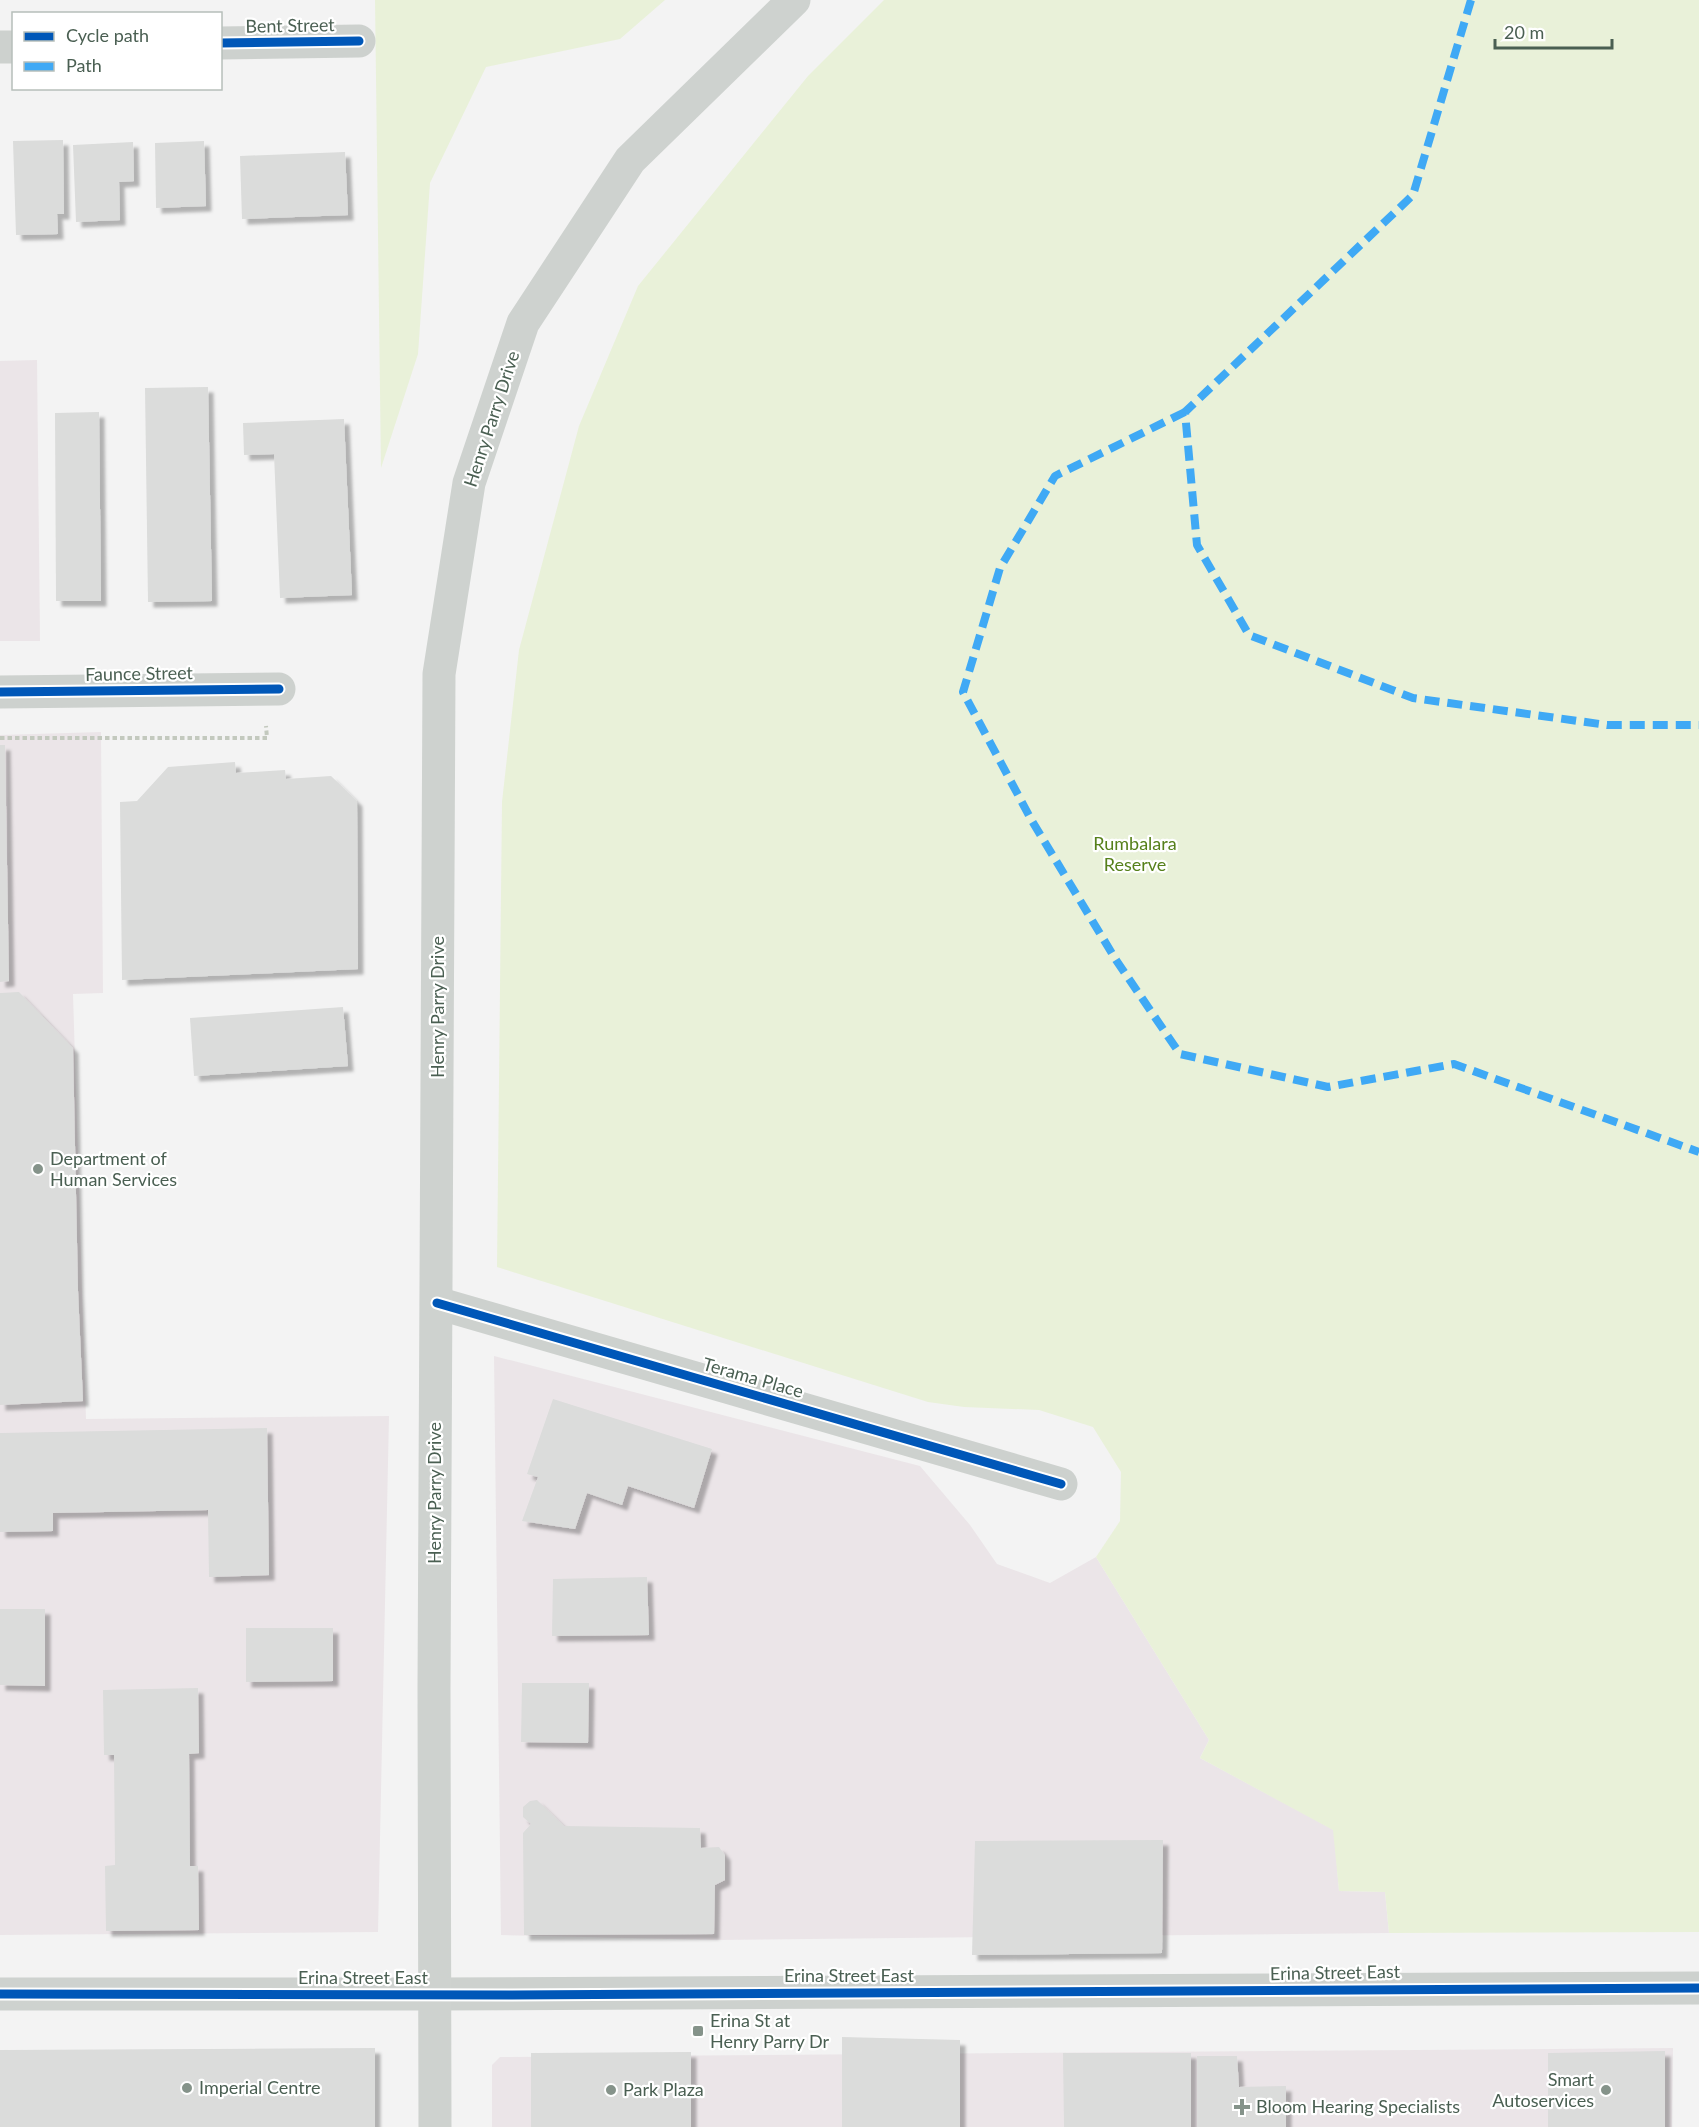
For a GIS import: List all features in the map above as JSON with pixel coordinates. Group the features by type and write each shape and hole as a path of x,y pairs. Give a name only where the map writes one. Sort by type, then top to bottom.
{"main road":[{"name":"Henry Parry Drive","path":"435,2127 434,1677 439,674 469,483 523,323 630,160 794,0"},
{"name":"Erina Street East","path":"0,1994 434,1994"}],"street":[{"name":"Bent Street","path":"222,43 359,41"},
{"name":"Faunce Street","path":"0,692 272,689"},
{"name":"Terama Place","path":"437,1303 1061,1484"},
{"name":"Erina Street East","path":"434,1994 1699,1988"}],"path":[{"path":"0,738 267,738 272,689"}],"shaded area":[{"path":"37,360 40,641 0,641 0,361"},
{"path":"101,732 103,993 73,994 86,1419 389,1416 378,1932 0,1935 0,735"},
{"path":"494,1356 920,1466 970,1525 997,1564 1050,1583 1096,1557 1209,1740 1200,1758 1334,1830 1339,1891 1385,1892 1389,1933 715,1940 501,1935"},
{"path":"1673,2048 1672,2127 492,2127 492,2065 500,2057"}],"green space":[{"path":"375,0 665,0 620,39 486,67 430,183 418,354 381,468"},
{"name":"Rumbalara Reserve","path":"884,0 1699,0 1699,1932 1389,1933 1385,1892 1339,1891 1333,1830 1200,1758 1209,1740 1096,1557 1120,1521 1121,1472 1093,1427 1039,1410 964,1407 928,1402 497,1267 502,802 519,650 579,426 638,286 808,76"}],"building":[{"path":"63,140 64,214 57,214 58,234 16,235 13,141"},
{"path":"204,141 206,206 156,208 155,143"},
{"path":"133,142 134,181 119,182 120,220 76,222 73,145"},
{"path":"345,152 348,215 242,219 240,156"},
{"path":"208,387 212,601 148,602 145,388"},
{"path":"99,412 101,601 56,601 55,413"},
{"path":"344,419 352,595 280,598 274,454 244,455 243,423"},
{"path":"0,745 5,745 9,981 0,982"},
{"path":"235,762 236,773 285,770 286,779 331,776 357,801 358,969 122,980 120,802 137,801 168,767"},
{"name":"Department of Human Services","path":"19,992 73,1048 78,1291 83,1401 0,1405 0,993"},
{"path":"343,1007 348,1066 194,1076 190,1018"},
{"path":"553,1399 712,1449 694,1508 628,1486 622,1505 587,1493 575,1529 522,1521 538,1477 527,1474"},
{"path":"267,1428 269,1575 209,1577 208,1510 53,1513 53,1531 0,1532 0,1433"},
{"path":"647,1577 649,1635 552,1636 553,1579"},
{"path":"0,1609 45,1609 45,1686 0,1685"},
{"path":"246,1628 333,1628 333,1681 246,1682"},
{"path":"522,1683 589,1683 588,1743 521,1742"},
{"path":"198,1688 199,1753 189,1754 190,1866 198,1866 199,1930 106,1931 105,1866 115,1865 114,1755 104,1755 103,1690"},
{"path":"537,1800 564,1826 700,1828 701,1848 719,1847 725,1855 725,1880 715,1885 714,1934 524,1935 523,1833 531,1824 523,1817 523,1807 530,1801"},
{"path":"1163,1840 1162,1953 972,1955 975,1841"},
{"path":"842,2037 960,2040 960,2127 842,2127"},
{"name":"Imperial Centre","path":"375,2048 375,2127 0,2127 0,2050"},
{"name":"Smart Autoservices","path":"1665,2051 1665,2127 1548,2127 1548,2053"},
{"name":"Park Plaza","path":"691,2052 691,2127 531,2127 531,2053"},
{"path":"1063,2053 1191,2053 1191,2127 1064,2127"},
{"name":"Bloom Hearing Specialists","path":"1197,2056 1237,2056 1239,2087 1286,2086 1286,2127 1197,2127"}],"marked path":[{"path":"1471,0 1413,195 1185,412 1197,545 1249,635 1413,698 1607,725 1699,725"},
{"path":"1185,412 1055,476 1000,568 963,692 1032,821 1116,960 1180,1054 1328,1087 1454,1064 1699,1152"}],"cycle path":[{"path":"222,43 359,41"},
{"path":"0,692 279,689"},
{"path":"437,1303 1061,1484"},
{"path":"0,1994 512,1995 1699,1988"}],"place":[{"name":"Department of Human Services","path":"38,1169"},
{"name":"Erina St at Henry Parry Dr","path":"698,2031"},
{"name":"Imperial Centre","path":"187,2088"},
{"name":"Park Plaza","path":"611,2090"},
{"name":"Smart Autoservices","path":"1606,2090"},
{"name":"Bloom Hearing Specialists","path":"1242,2107"}]}
